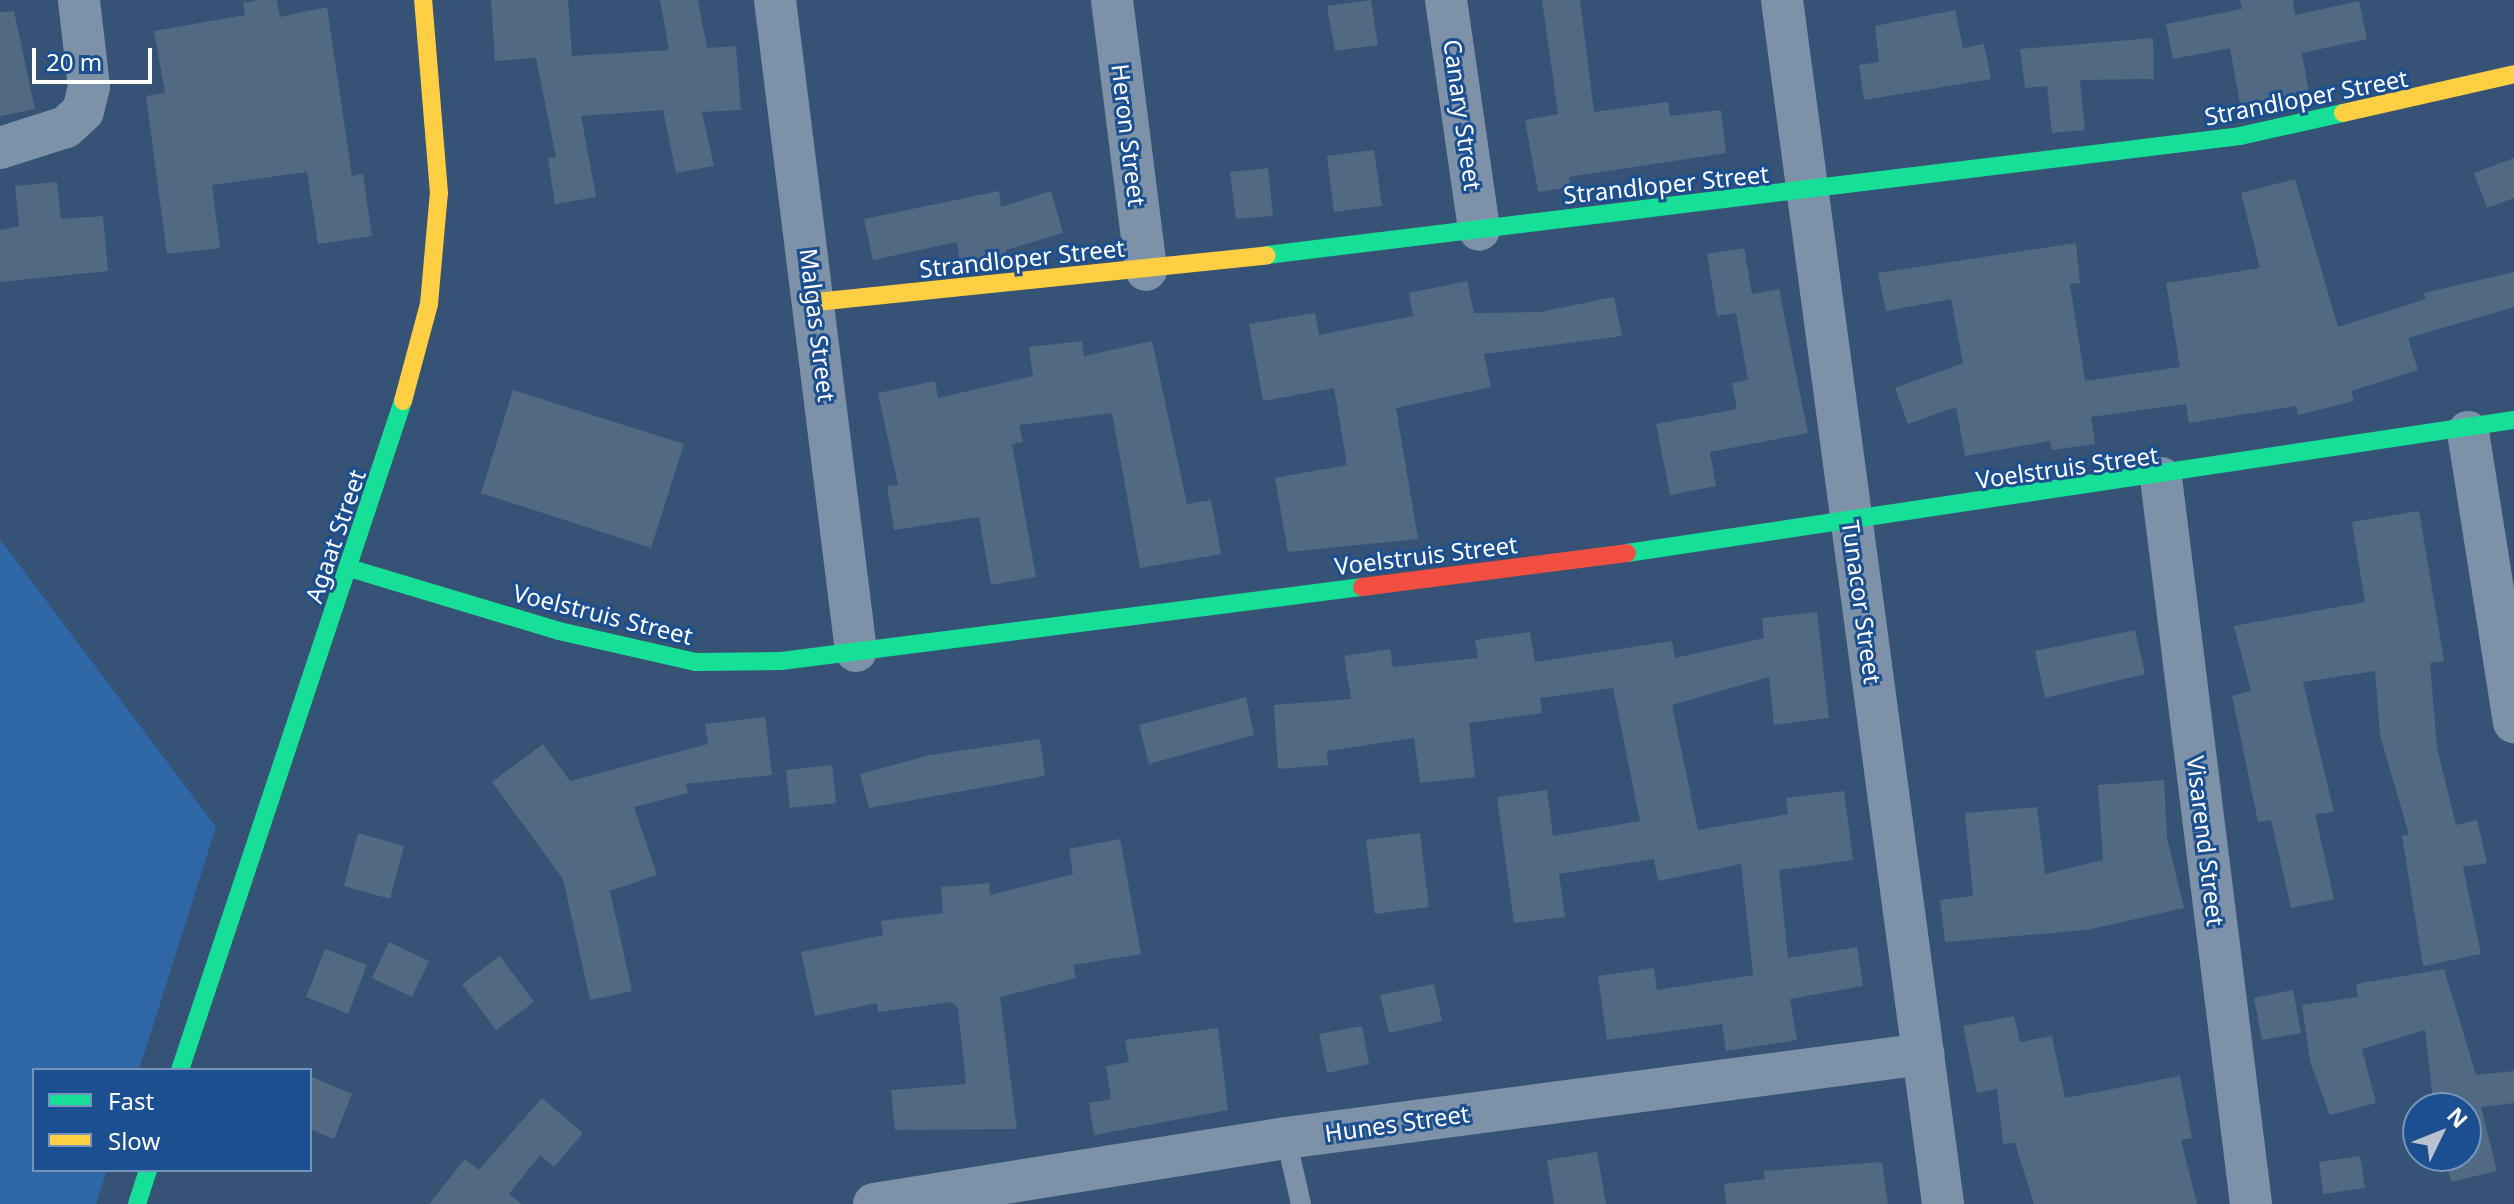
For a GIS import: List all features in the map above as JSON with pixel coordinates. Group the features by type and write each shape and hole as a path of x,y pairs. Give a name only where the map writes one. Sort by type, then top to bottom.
{"street":[{"path":"0,148 66,127 83,111 89,87 79,0"},
{"name":"Agaat Street","path":"181,1068 349,568 429,304 439,193 423,0"},
{"name":"Malgas Street","path":"775,0 816,302 856,651"},
{"name":"Heron Street","path":"1112,0 1146,270"},
{"name":"Canary Street","path":"1446,0 1479,230"},
{"name":"Tunacor Street","path":"1782,0 1805,193 1943,1204"},
{"name":"Strandloper Street","path":"816,302 1146,270 1805,193 2240,136 2514,74"},
{"name":"Voelstruis Street","path":"349,568 559,631 696,662 856,651 1852,524 2468,432 2514,420"},
{"path":"2468,432 2514,722"},
{"name":"Visarend Street","path":"2161,478 2251,1204"},
{"name":"Hunes Street","path":"874,1204 1286,1138 1923,1054"},
{"path":"137,1204 147,1172"}],"lane":[{"path":"1286,1138 1301,1204"}],"shaded area":[{"path":"0,539 216,827 140,1068 32,1068 32,1172 106,1172 96,1204 0,1204"}],"building":[{"path":"277,0 280,17 327,7 352,176 363,174 372,236 318,244 307,172 212,185 220,248 167,254 146,96 165,93 154,31 245,15 243,3"},
{"path":"491,0 568,0 572,56 669,50 660,0 698,0 707,48 736,46 741,110 702,112 714,166 676,173 663,110 581,116 596,197 555,204 548,158 556,157 536,58 495,61"},
{"path":"1371,0 1378,45 1335,51 1327,6"},
{"path":"1542,0 1580,0 1594,112 1668,102 1670,116 1721,110 1726,153 1569,177 1571,187 1538,192 1525,120 1558,114"},
{"path":"2240,0 2293,0 2295,15 2359,1 2367,39 2302,53 2309,93 2240,104 2230,48 2173,59 2166,24 2242,9"},
{"path":"1955,10 1963,48 1984,44 1991,79 1864,100 1859,65 1879,62 1875,26"},
{"path":"14,11 35,109 0,116 0,12"},
{"path":"2153,38 2154,79 2080,80 2085,130 2052,133 2047,86 2025,88 2020,49"},
{"path":"1374,150 1382,206 1334,212 1327,156"},
{"path":"2514,158 2514,198 2487,208 2474,173"},
{"path":"1268,168 1273,216 1236,219 1230,172"},
{"path":"2295,179 2338,327 2426,299 2424,293 2514,272 2514,307 2408,338 2418,370 2351,391 2354,401 2298,415 2296,406 2189,423 2186,404 2091,417 2095,444 2052,450 2050,441 1965,456 1956,407 1908,424 1895,388 1963,363 1951,299 1886,311 1878,273 2076,243 2080,283 2070,284 2085,381 2180,367 2166,283 2260,268 2241,193"},
{"path":"57,182 61,219 103,216 108,271 0,282 0,230 19,226 15,186"},
{"path":"999,191 1001,207 1051,191 1063,233 1006,250 1006,258 960,263 957,242 873,260 864,219"},
{"path":"1744,248 1752,294 1779,289 1808,433 1710,452 1716,486 1670,495 1656,424 1737,409 1732,383 1748,380 1736,313 1717,316 1707,254"},
{"path":"1467,281 1474,313 1540,312 1614,297 1622,336 1484,354 1491,387 1396,408 1418,539 1288,552 1275,478 1347,465 1334,388 1263,401 1249,324 1315,313 1319,335 1413,316 1409,293"},
{"path":"1082,341 1084,356 1152,341 1187,504 1211,500 1221,554 1140,568 1112,413 1019,425 1023,442 1012,444 1036,577 991,585 979,517 894,530 887,486 898,485 878,393 935,381 938,398 1033,376 1029,347"},
{"path":"513,390 684,444 651,548 481,493"},
{"path":"2419,511 2444,661 2430,663 2437,748 2456,825 2477,820 2487,863 2463,867 2481,954 2423,966 2402,836 2409,835 2380,735 2375,671 2303,682 2334,812 2315,814 2334,899 2291,908 2271,820 2258,822 2232,696 2251,691 2234,626 2365,602 2352,522"},
{"path":"1817,612 1829,718 1774,725 1769,677 1672,705 1698,830 1788,814 1786,798 1844,791 1853,860 1779,870 1788,958 1857,947 1863,986 1790,999 1797,1040 1726,1051 1722,1024 1607,1040 1598,976 1654,968 1657,990 1753,975 1741,864 1658,881 1654,859 1559,874 1565,917 1514,923 1497,797 1547,790 1553,836 1640,821 1613,688 1540,698 1542,713 1469,723 1475,777 1420,783 1414,738 1327,751 1328,765 1278,769 1274,705 1351,699 1344,656 1390,649 1393,667 1478,658 1475,640 1530,632 1535,662 1672,641 1675,658 1764,638 1762,618"},
{"path":"2135,630 2145,674 2045,698 2035,651"},
{"path":"1246,697 1254,735 1149,764 1139,725"},
{"path":"765,717 772,775 686,784 688,793 634,807 657,875 610,891 632,991 590,1000 563,879 492,782 543,744 570,781 708,744 705,724"},
{"path":"1040,739 1045,776 869,808 860,774 930,755"},
{"path":"832,765 836,803 790,808 786,770"},
{"path":"2164,780 2167,838 2184,908 2087,930 1945,942 1940,900 1973,896 1965,813 2037,807 2045,874 2103,860 2098,785"},
{"path":"358,833 404,846 390,899 344,886"},
{"path":"1420,833 1429,907 1375,914 1366,840"},
{"path":"1120,839 1141,954 1073,965 1076,978 1000,997 1017,1129 895,1130 891,1090 966,1084 958,1008 952,1002 878,1012 877,1003 815,1016 801,952 883,935 881,921 943,913 941,887 989,883 990,895 1073,874 1069,849"},
{"path":"389,942 429,961 412,997 372,978"},
{"path":"325,949 367,965 348,1014 306,997"},
{"path":"500,956 534,1002 496,1030 462,984"},
{"path":"2444,969 2476,1075 2514,1071 2514,1103 2482,1107 2482,1092 2432,1092 2425,1030 2362,1049 2376,1103 2330,1115 2310,1062 2302,1005 2358,997 2356,984"},
{"path":"1434,984 1442,1021 1389,1033 1380,995"},
{"path":"2293,990 2301,1033 2262,1040 2254,998"},
{"path":"2014,1016 2020,1042 2052,1036 2065,1098 2180,1076 2192,1138 2181,1140 2197,1204 2034,1204 2015,1143 2003,1144 1997,1089 1977,1093 1963,1026"},
{"path":"1362,1026 1369,1064 1327,1073 1319,1034"},
{"path":"1218,1028 1228,1110 1094,1135 1089,1103 1111,1099 1106,1066 1129,1062 1125,1040"},
{"path":"312,1077 352,1094 334,1139 312,1130"},
{"path":"542,1098 583,1133 554,1167 540,1155 509,1194 522,1204 429,1204 465,1159 479,1170"},
{"path":"2482,1111 2497,1171 2451,1182 2449,1172 2482,1172"},
{"path":"1597,1152 1606,1204 1554,1204 1547,1160"},
{"path":"2360,1156 2365,1188 2323,1194 2319,1162"},
{"path":"1882,1162 1888,1204 1726,1204 1724,1184 1765,1179 1764,1171"}],"traffic: fast":[{"path":"1267,255 2240,136 2343,113"},
{"path":"181,1068 403,401"},
{"path":"1627,553 2514,420"},
{"path":"349,568 559,631 696,662 781,661 1362,587"},
{"path":"137,1204 147,1172"}],"traffic: slow":[{"path":"403,401 429,304 439,193 423,0"},
{"path":"2343,113 2514,74"},
{"path":"816,302 1267,255"}],"traffic: jam":[{"path":"1362,587 1627,553"}]}
